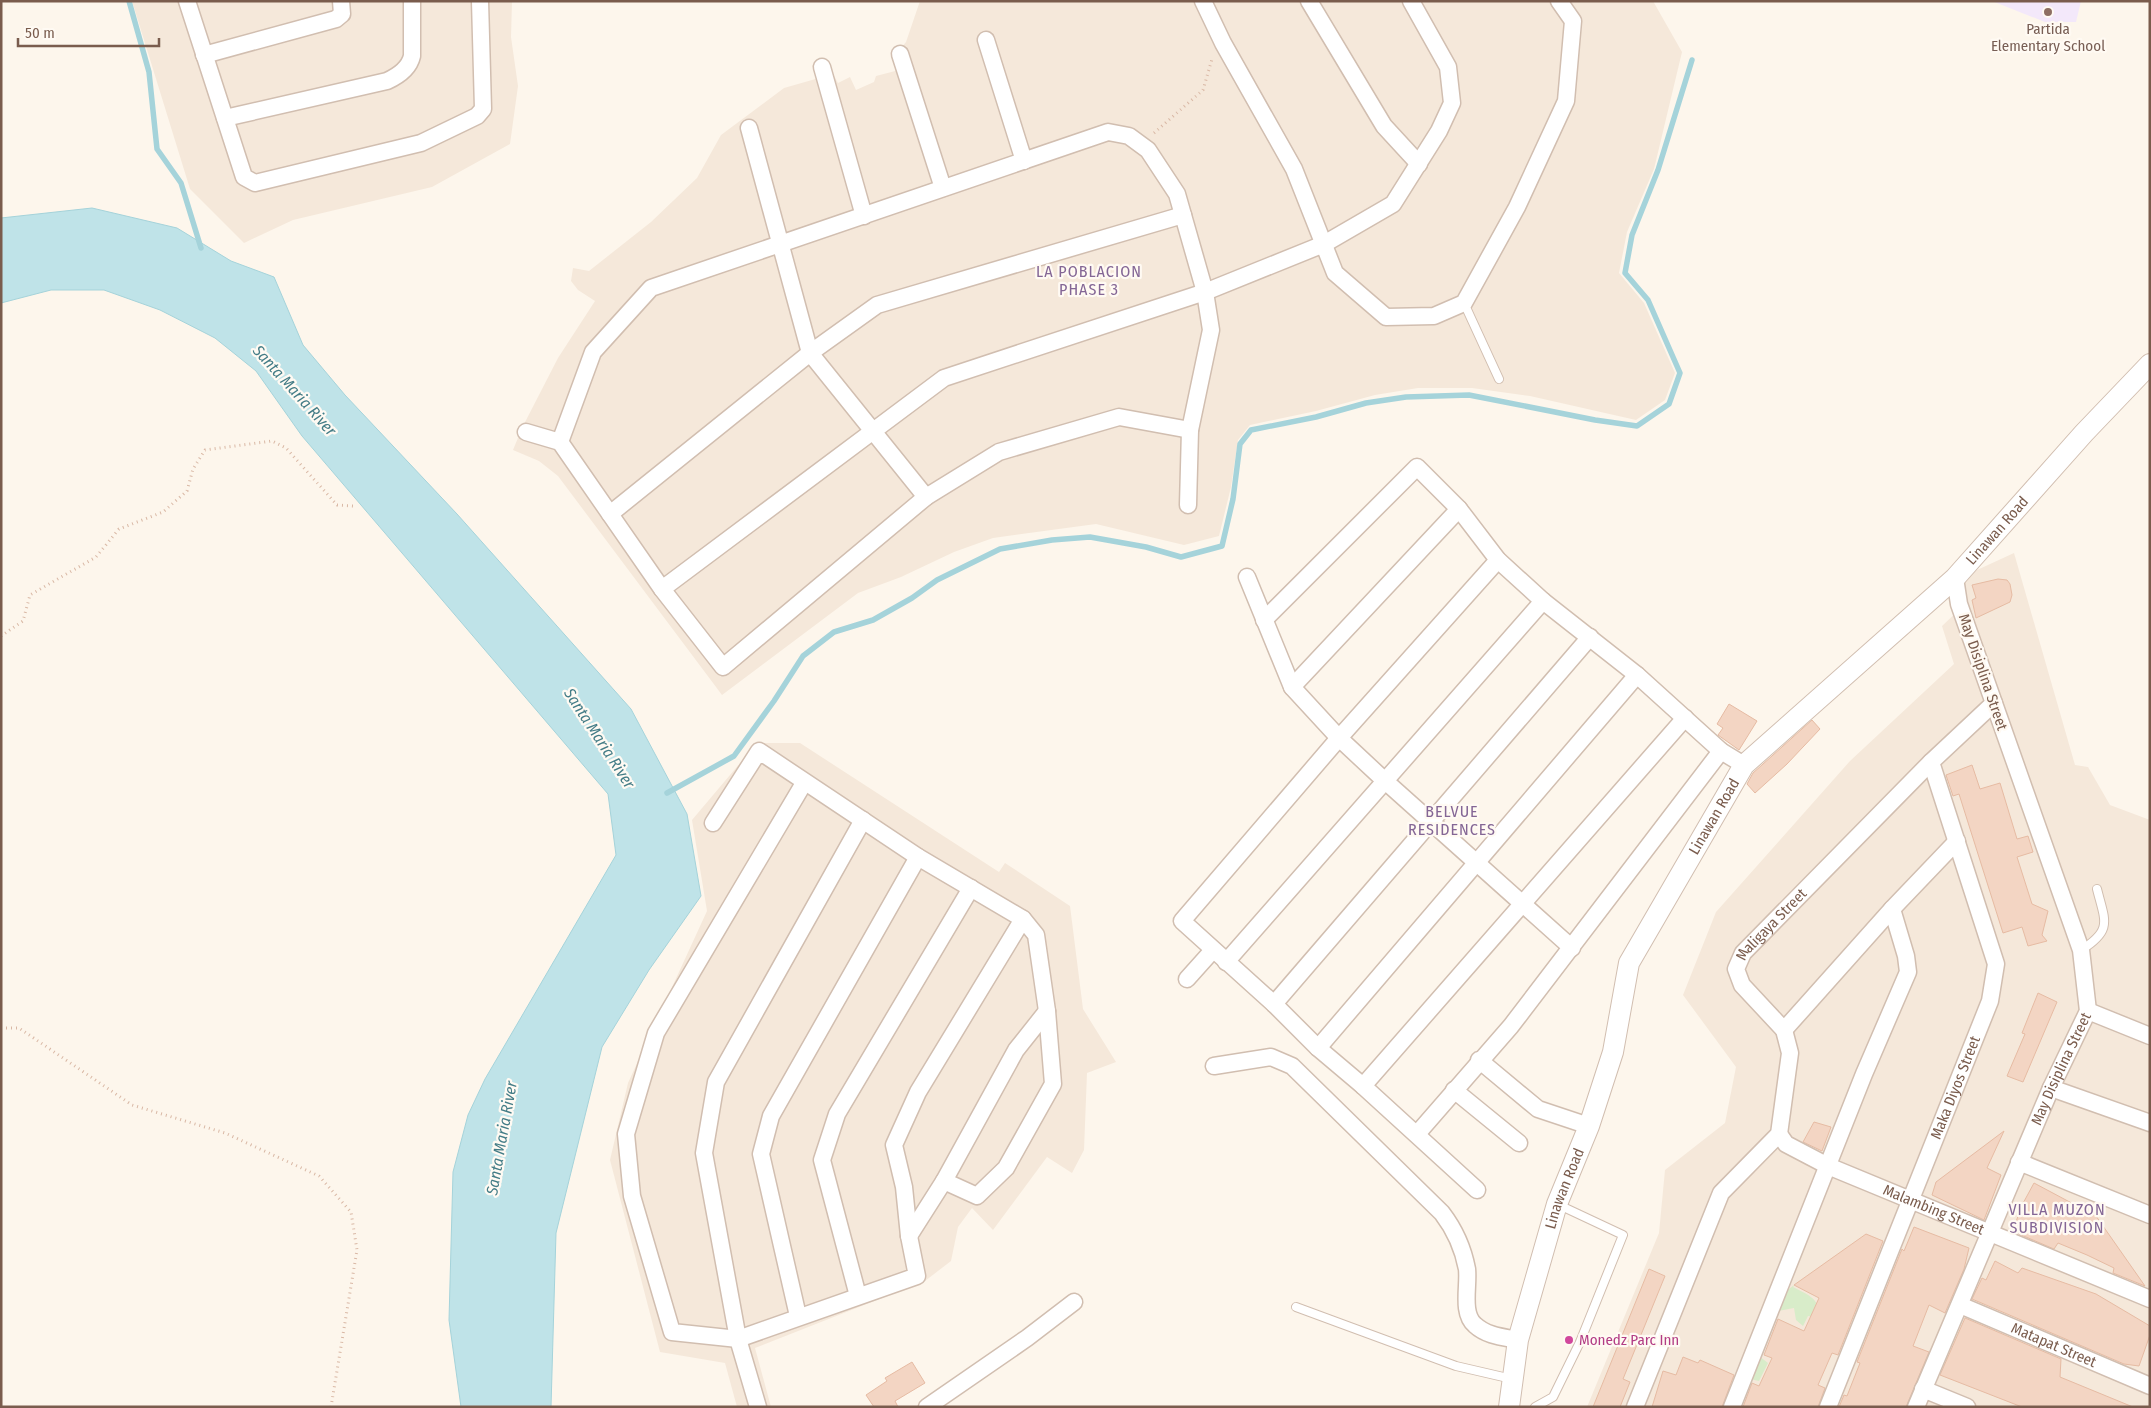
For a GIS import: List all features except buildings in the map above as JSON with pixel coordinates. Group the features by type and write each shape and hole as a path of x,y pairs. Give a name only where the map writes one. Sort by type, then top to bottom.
{"street":[{"path":"187,1 244,177 255,182 421,143 477,116 483,109 480,1"},
{"path":"204,55 336,19 342,14 341,1"},
{"path":"225,118 387,82 398,76 410,63 412,56 412,1"},
{"path":"1203,1 1223,43 1294,169 1335,273 1386,316 1434,316 1464,303 1517,207 1566,101 1573,21 1559,1"},
{"path":"1309,1 1384,126 1419,164"},
{"path":"662,589 944,378 1205,292 1324,244 1393,204 1439,131 1452,103 1448,67 1411,1"},
{"path":"986,40 1024,161"},
{"path":"900,54 944,188"},
{"path":"822,67 864,216"},
{"path":"748,128 810,353 874,430 926,497"},
{"path":"560,442 593,352 651,288 1108,132 1129,136 1148,150 1177,194 1205,292 1211,330 1190,430 1188,505"},
{"path":"610,514 810,353 876,306 1183,215"},
{"name":"Linawan Road","path":"1509,1407 1518,1340 1557,1204 1589,1126 1614,1052 1629,963 1744,765 1955,578 2084,433 2150,364"},
{"path":"526,432 560,442 662,589 723,667 926,497 999,452 1119,417 1190,430"},
{"path":"1264,620 1417,467 1459,509 1498,560 1544,601 1638,676 1721,750 1744,765"},
{"path":"1292,687 1459,509"},
{"path":"1477,1190 1417,1134 1318,1048 1274,1004 1182,921 1339,738 1498,560"},
{"path":"1248,577 1292,687 1339,738 1431,824 1572,948"},
{"name":"May Disiplina Street","path":"1916,1407 2051,1088 2088,1011 2081,950 1959,604 1955,578"},
{"path":"1226,962 1384,780 1544,601"},
{"path":"1274,1004 1431,824 1590,637"},
{"path":"1318,1048 1638,676"},
{"name":"Maligaya Street","path":"1778,1134 1790,1053 1784,1030 1742,985 1736,969 1743,953 1931,762 1994,703"},
{"path":"1363,1086 1685,718"},
{"path":"1417,1134 1510,1026 1572,948 1721,750"},
{"path":"713,823 759,751 804,783 918,857 1024,919 1036,935 1047,1011 1053,1084 1006,1168 977,1196 944,1181"},
{"name":"Maka Diyos Street","path":"1828,1407 1990,1001 1996,964 1931,762"},
{"path":"804,783 656,1034 626,1134 632,1196 672,1332 738,1339 798,1316 917,1276 909,1236 904,1188 894,1145 918,1092 1024,919"},
{"path":"758,1407 738,1339 704,1154 716,1082 863,820"},
{"path":"1784,1030 1892,909 1957,842"},
{"path":"798,1316 760,1154 771,1116 918,857"},
{"path":"858,1296 822,1160 837,1114 972,888"},
{"path":"1732,1407 1908,972 1906,956 1892,909"},
{"path":"1187,979 1213,950"},
{"path":"909,1236 944,1181 1016,1050 1047,1011"},
{"path":"2088,1011 2150,1036"},
{"path":"1214,1066 1271,1057 1292,1066 1442,1213 1456,1231 1467,1270 1468,1312 1473,1324 1487,1334 1518,1340"},
{"path":"1479,1060 1538,1109 1589,1126"},
{"path":"2051,1088 2150,1123"},
{"path":"1454,1090 1519,1143"},
{"path":"1635,1407 1721,1192 1778,1134"},
{"name":"Malambing Street","path":"1778,1134 1786,1144 1828,1166 2150,1299"},
{"path":"2019,1162 2150,1214"},
{"path":"926,1407 1027,1338 1074,1302"},
{"name":"Matapat Street","path":"1960,1305 2150,1386"},
{"path":"1923,1389 1967,1407"}],"lane":[{"path":"1464,303 1499,379"},
{"path":"2081,950 2101,936 2105,922 2097,889"},
{"path":"1535,1407 1554,1397 1580,1342 1623,1235 1557,1204"},
{"path":"1296,1307 1456,1366 1514,1379"}],"path":[{"path":"1139,143 1161,129 1184,105 1204,90 1210,61 1223,43"},
{"path":"1,636 23,621 30,595 96,557 119,529 163,512 187,491 193,469 205,450 272,441 286,448 337,504 353,506"},
{"path":"1,1028 19,1028 132,1105 225,1133 319,1176 350,1212 357,1250 331,1407"}],"shaded area":[{"path":"132,1 512,1 511,37 518,86 510,144 432,187 293,220 244,243 190,189"},
{"name":"LA POBLACION PHASE 3","path":"920,1 1653,1 1682,52 1654,169 1627,232 1619,273 1644,303 1675,373 1665,400 1636,420 1530,396 1472,388 1418,388 1375,395 1316,411 1250,425 1238,440 1231,487 1219,536 1184,545 1096,524 993,538 954,552 901,577 858,593 722,695 558,476 539,461 513,450 522,428 558,358 595,301 578,290 571,281 573,268 589,271 651,222 697,178 721,135 784,88 833,74 838,83 850,77 856,90 874,82 876,76 899,70 896,54 906,42"},
{"name":"Partida Elementary School","path":"1992,1 2081,1 2076,22 2045,22"},
{"name":"VILLA MUZON SUBDIVISION","path":"2014,553 2075,765 2088,767 2110,805 2150,820 2150,1407 1587,1407 1659,1233 1665,1170 1725,1123 1736,1067 1683,995 1716,912 1850,761 1954,664 1942,626 1961,608 1964,576"},
{"path":"757,743 800,743 999,872 1005,863 1070,906 1083,1009 1116,1062 1087,1073 1084,1150 1072,1173 1047,1157 993,1230 972,1208 958,1227 951,1261 925,1281 755,1348 771,1407 737,1407 725,1363 660,1352 610,1160 628,1083 707,911 692,820"}],"green space":[{"path":"1797,1283 1793,1287 1813,1298 1819,1312 1818,1318 1808,1316 1803,1326 1796,1320 1794,1308 1772,1312 1778,1297"},
{"path":"1755,1353 1768,1363 1759,1381 1745,1378"}],"water":[{"name":"Santa Maria River","path":"92,208 177,228 231,261 274,277 303,345 345,395 457,514 631,709 687,814 701,896 649,970 602,1047 556,1233 551,1407 461,1407 449,1320 453,1172 468,1115 485,1079 616,855 608,794 302,436 256,371 215,338 160,310 104,290 51,290 1,303 1,218"}],"waterway":[{"path":"129,1 149,72 157,149 181,183 201,248"},
{"path":"667,793 734,756 774,701 803,656 834,632 873,620 912,598 937,580 1000,549 1052,540 1090,537 1146,547 1181,557 1222,546 1233,499 1240,444 1251,430 1316,417 1366,403 1406,397 1469,395 1595,420 1637,426 1669,404 1680,373 1648,300 1625,273 1632,235 1658,170 1692,60"}],"place":[{"name":"Partida Elementary School","path":"2048,12"},
{"name":"Monedz Parc Inn","path":"1569,1340"}],"district":[{"name":"LA POBLACION PHASE 3","path":"1089,280"},
{"name":"BELVUE RESIDENCES","path":"1452,820"},
{"name":"VILLA MUZON SUBDIVISION","path":"2057,1218"}]}
